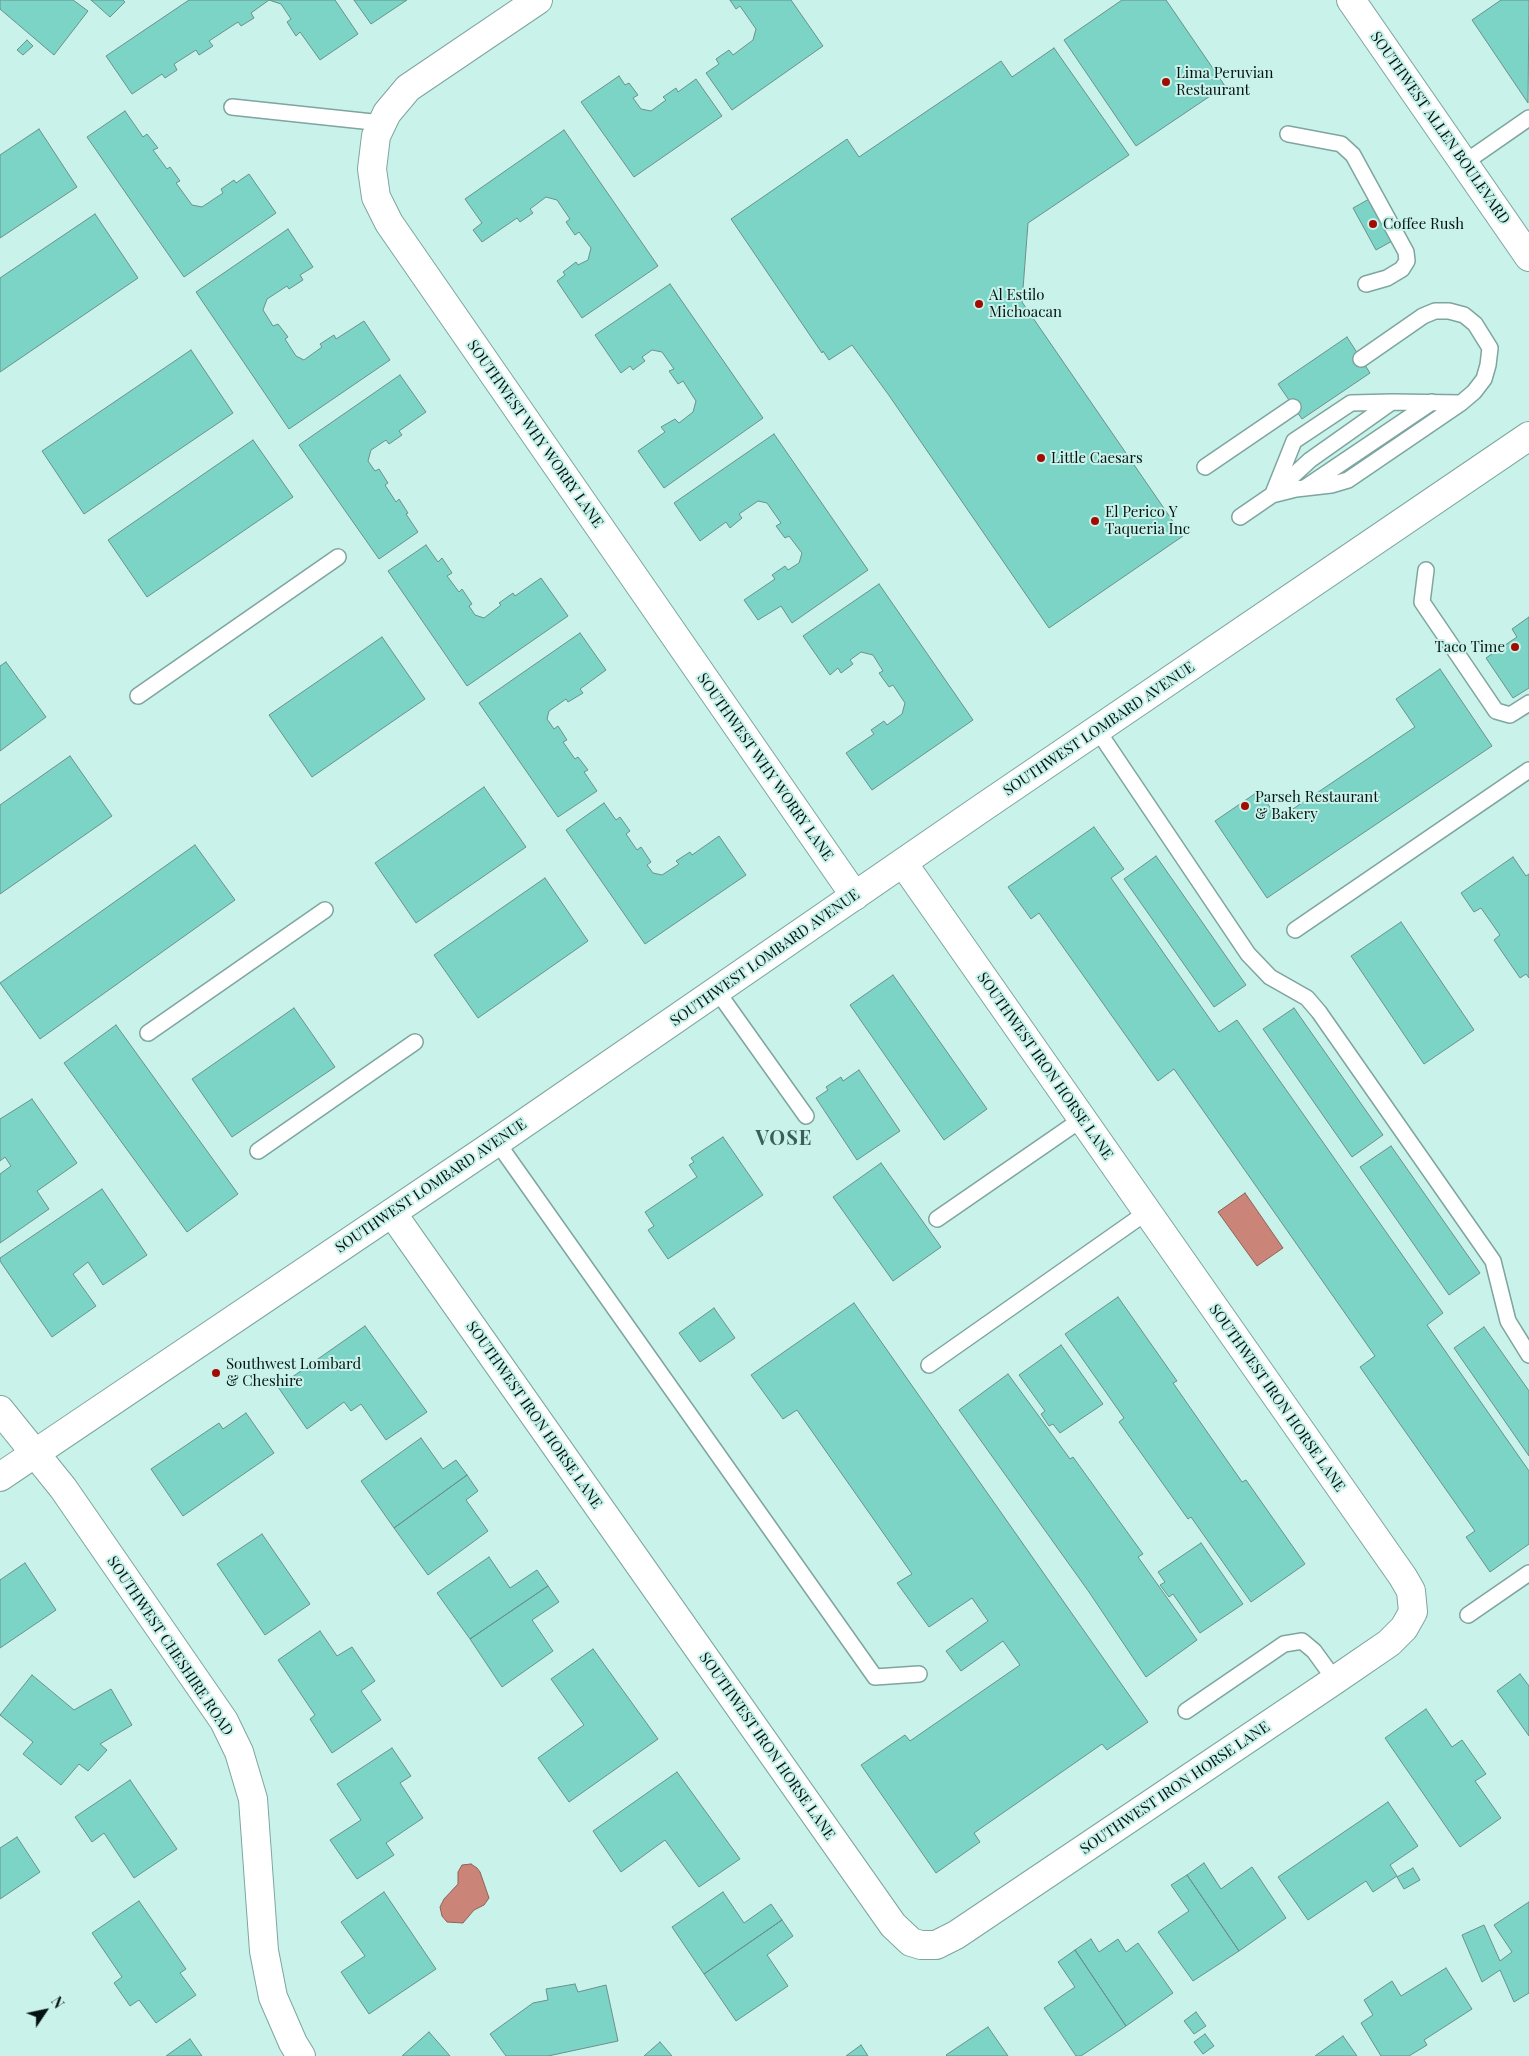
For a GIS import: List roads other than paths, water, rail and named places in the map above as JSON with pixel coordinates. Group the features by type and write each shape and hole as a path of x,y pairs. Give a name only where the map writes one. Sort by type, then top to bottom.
{"street":[{"name":"SOUTHWEST WHY WORRY LANE","path":"538,0 408,88 387,113 376,136 372,169 376,197 389,223 855,896"},
{"name":"SOUTHWEST ALLEN BOULEVARD","path":"1352,0 1529,257"},
{"name":"SOUTHWEST LOMBARD AVENUE","path":"0,1477 497,1142 1529,436"},
{"name":"SOUTHWEST IRON HORSE LANE","path":"392,1212 893,1926 911,1942 922,1945 936,1945 956,1935 1389,1644 1404,1628 1414,1612 1411,1591 903,863"},
{"name":"SOUTHWEST CHESHIRE ROAD","path":"0,1410 63,1488 224,1722 239,1752 253,1799 264,1951 271,1988 293,2043 301,2056"}],"lane":[{"path":"232,107 382,123"},
{"path":"1464,162 1529,118"},
{"path":"1288,134 1341,144 1353,155 1406,252 1407,261 1402,269 1387,278 1366,284"},
{"path":"1272,495 1304,488 1331,485 1348,480 1474,392 1484,379 1490,348 1475,324 1464,315 1449,311 1435,311 1423,316 1361,359"},
{"path":"1240,517 1272,495 1310,460 1392,402"},
{"path":"1304,488 1432,402"},
{"path":"1272,495 1294,441 1351,403 1460,403"},
{"path":"1205,467 1293,406"},
{"path":"138,696 338,557"},
{"path":"1426,570 1422,602 1496,711 1510,715 1529,703"},
{"path":"1098,731 1248,954 1270,977 1307,998 1319,1012 1493,1261 1508,1321 1529,1355"},
{"path":"1295,930 1529,770"},
{"path":"148,1033 325,910"},
{"path":"717,991 806,1116"},
{"path":"258,1151 415,1042"},
{"path":"937,1219 1082,1119"},
{"path":"497,1142 875,1677 919,1674"},
{"path":"929,1365 1147,1212"},
{"path":"1468,1615 1529,1573"},
{"path":"1186,1712 1284,1644 1302,1641 1314,1651 1336,1680"}],"place":[{"name":"Lima Peruvian Restaurant","path":"1166,82"},
{"name":"Coffee Rush","path":"1373,224"},
{"name":"Al Estilo Michoacan","path":"979,304"},
{"name":"Little Caesars","path":"1041,458"},
{"name":"El Perico Y Taqueria Inc","path":"1095,521"},
{"name":"Taco Time","path":"1515,647"},
{"name":"Parseh Restaurant & Bakery","path":"1245,806"},
{"name":"Southwest Lombard & Cheshire","path":"216,1373"}],"district":[{"name":"VOSE","path":"784,1139"}]}
